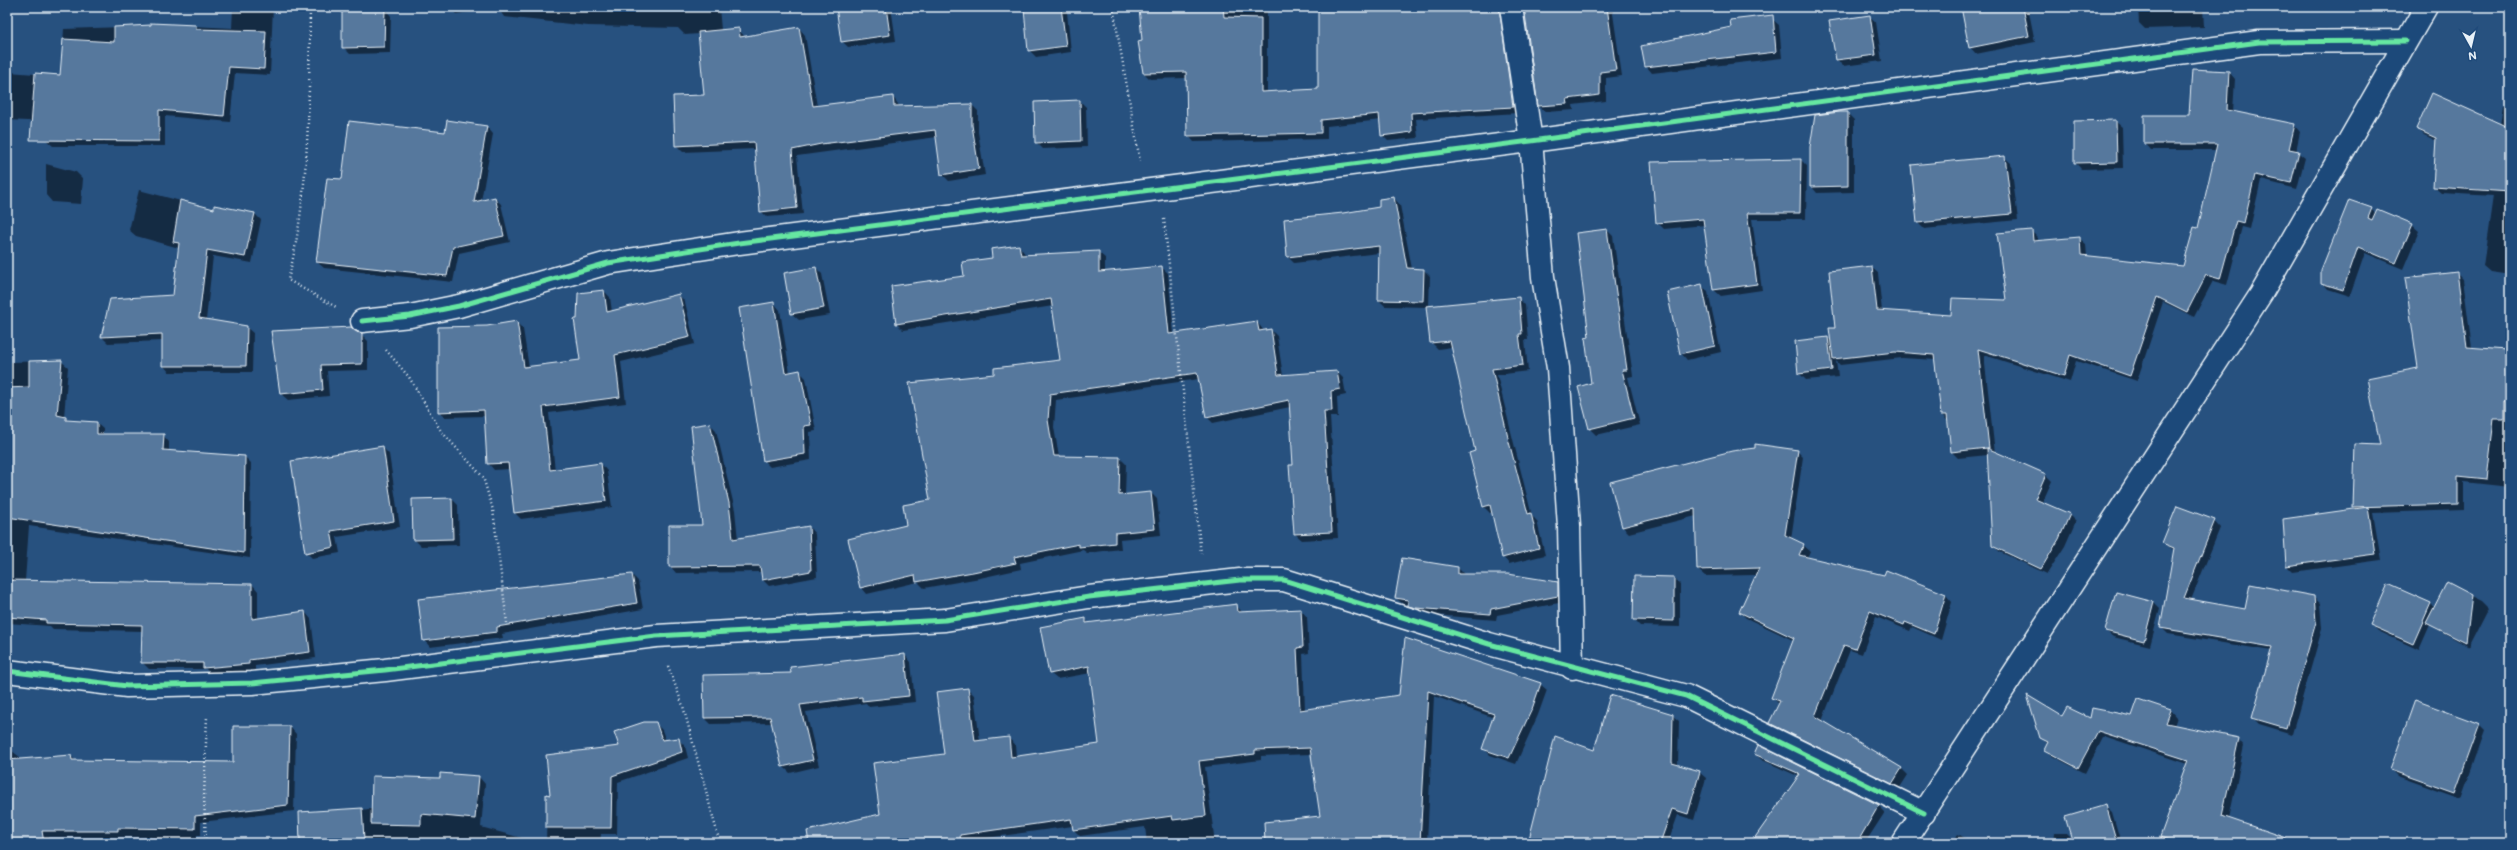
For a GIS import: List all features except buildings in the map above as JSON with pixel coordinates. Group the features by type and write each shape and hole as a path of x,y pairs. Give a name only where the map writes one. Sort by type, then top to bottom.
{"street":[{"path":"1512,7 1531,141 1543,277 1558,368 1569,526 1572,668"},
{"path":"1903,843 1924,813 2261,294 2405,41 2426,7"},
{"path":"362,321 410,316 459,306 534,283 608,263 739,243 1531,141 2259,42 2405,41"},
{"path":"7,671 127,686 252,683 346,674 656,636 945,620 1089,597 1240,580 1284,580 1488,644 1572,668 1686,696 1924,813"}],"path":[{"path":"1113,7 1153,190 1205,584"},
{"path":"656,636 683,706 720,843"},
{"path":"206,843 204,797 209,683"}],"cycle path":[{"path":"362,321 410,316 459,306 608,263 739,243 1531,141 2259,42 2405,41"},
{"path":"7,671 127,686 252,683 385,670 656,636 945,620 1089,597 1240,580 1284,580 1489,644 1686,696 1924,813"}]}
